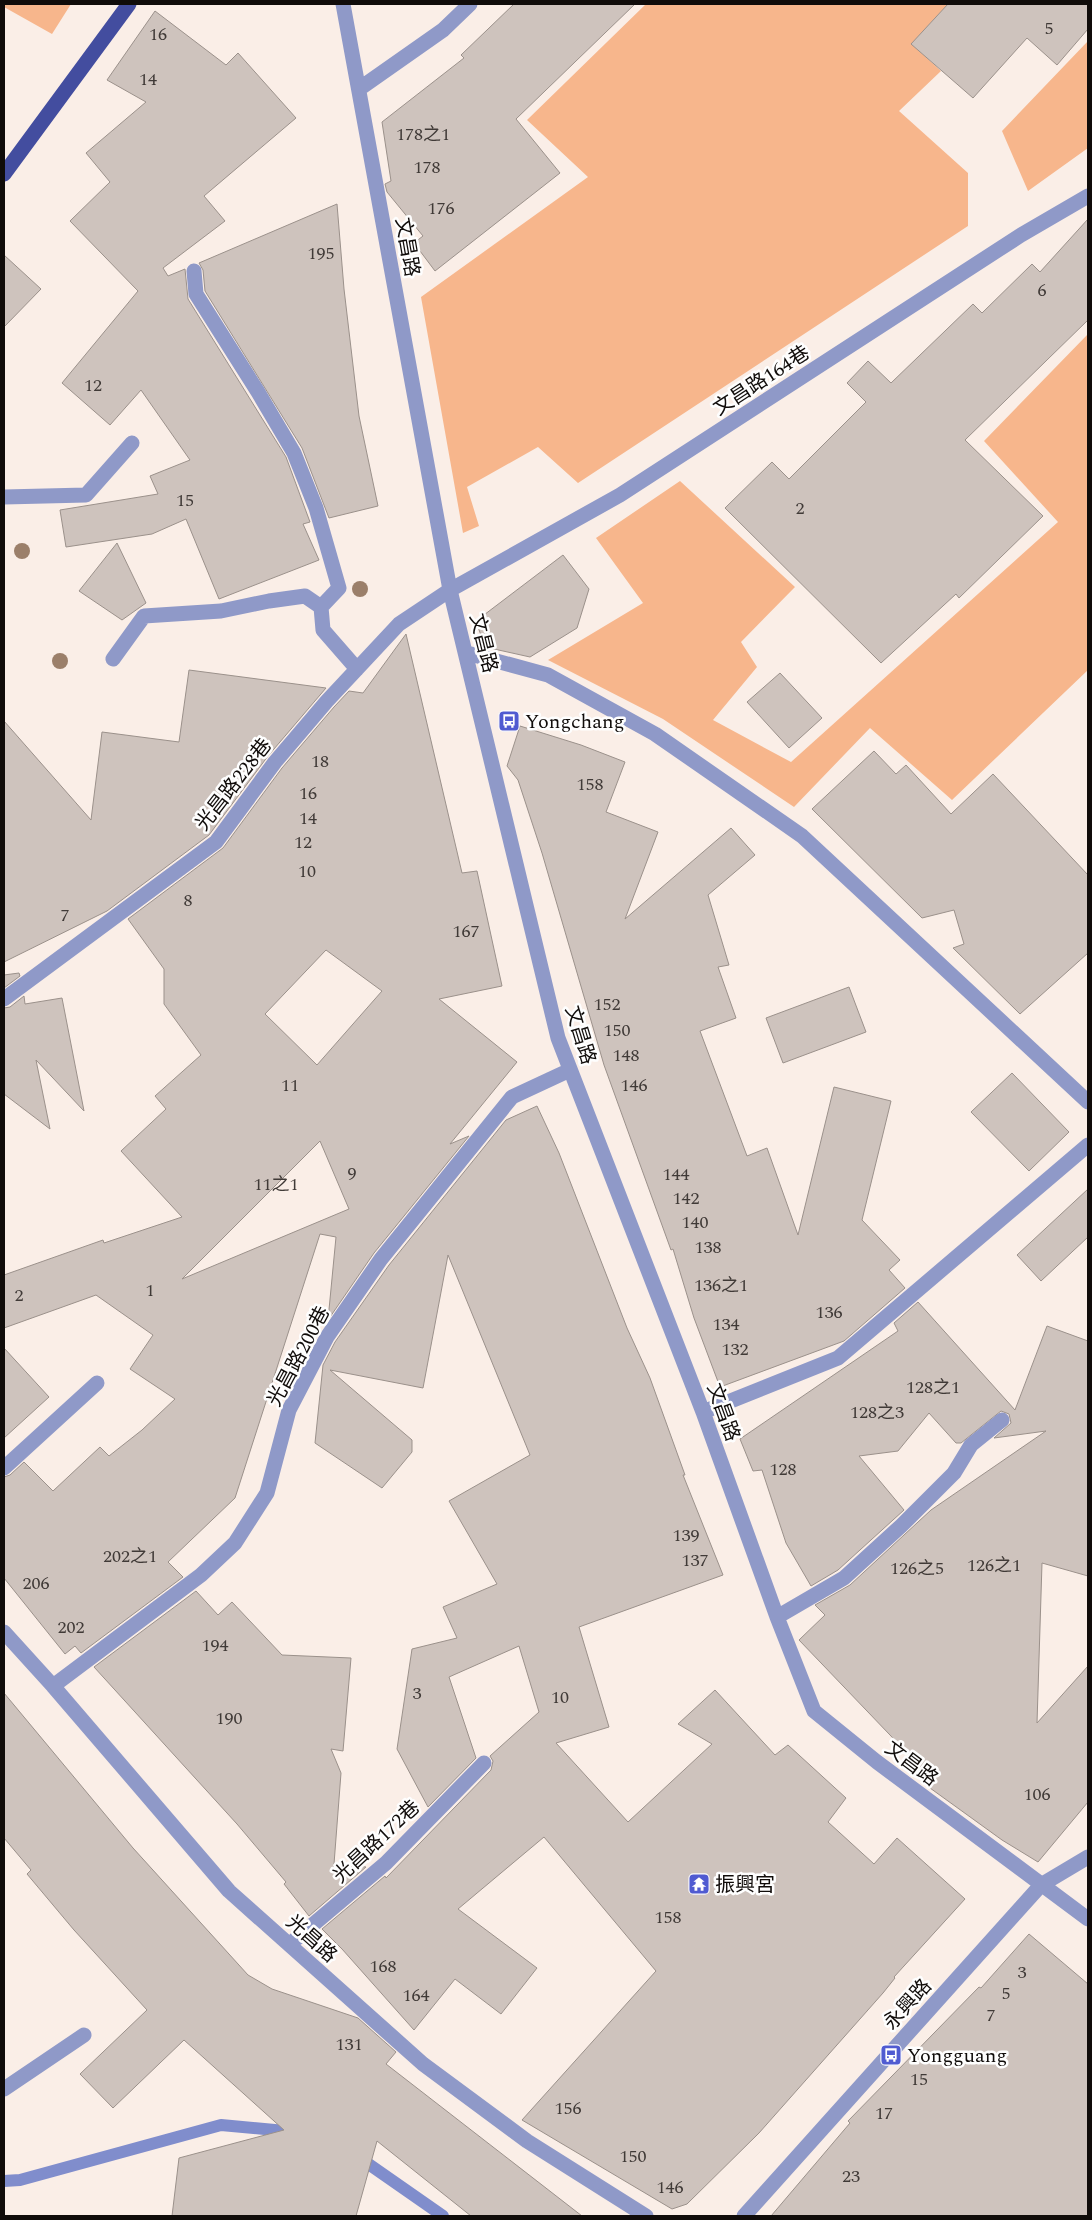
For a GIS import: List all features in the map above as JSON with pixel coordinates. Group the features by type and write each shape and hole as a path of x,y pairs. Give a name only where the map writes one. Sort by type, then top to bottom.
{"main road":[{"path":"4,174 129,4"}],"street":[{"name":"文昌路","path":"343,4 450,590 558,1038 703,1412 777,1617 814,1710 877,1762 1088,1919"},
{"path":"358,89 443,30 470,4"},
{"name":"文昌路164巷","path":"450,590 620,495 1021,236 1088,196"},
{"path":"194,271 196,294 294,453 316,508 339,588 321,607 323,630 357,669"},
{"path":"4,497 86,495 132,443"},
{"name":"光昌路228巷","path":"4,999 216,842 275,762 357,669 399,624 450,590"},
{"path":"113,659 144,616 221,611 305,596 321,607"},
{"path":"466,653 548,675 654,734 802,836 1088,1102"},
{"name":"光昌路200巷","path":"53,1686 201,1575 235,1543 267,1493 289,1410 293,1402 327,1337 376,1267 512,1097 570,1070"},
{"path":"703,1412 838,1358 1088,1145"},
{"path":"4,1468 97,1383"},
{"path":"777,1617 844,1578 901,1526 954,1473 971,1445 1002,1420"},
{"name":"光昌路","path":"4,1632 53,1686 228,1891 423,2064 527,2141 646,2216"},
{"name":"光昌路172巷","path":"290,1944 386,1863 484,1763"},
{"name":"永興路","path":"744,2216 1041,1885 1088,1857"},
{"path":"4,2089 84,2035"}],"shaded area":[{"path":"4,4 71,4 52,34 4,7"},
{"path":"646,4 948,4 912,44 941,71 899,111 968,173 968,226 578,483 538,447 467,487 479,526 463,533 421,297 588,177 527,120"},
{"path":"1088,41 1088,148 1028,191 1002,131"},
{"path":"1088,334 1088,670 952,800 870,728 794,807 663,719 548,660 643,603 596,538 680,481 795,587 741,642 757,667 713,720 791,762 1058,522 984,441"}],"building":[{"path":"514,4 635,4 516,119 560,173 435,271 414,243 423,236 387,192 385,184 391,181 382,122 464,58 461,55"},
{"path":"948,4 1088,4 1088,29 1057,65 1027,38 973,98 911,44"},
{"path":"155,11 226,65 238,53 296,118 204,196 225,221 163,268 168,276 185,269 188,299 286,457 310,522 303,524 319,560 219,599 186,519 152,534 66,547 60,510 158,494 150,476 190,460 141,390 110,425 62,383 138,291 70,221 110,182 86,153 146,102 107,80"},
{"path":"337,204 344,289 359,416 378,506 329,518 302,448 205,291 203,270 199,263"},
{"path":"1088,219 1088,320 965,440 1043,516 959,598 956,594 881,663 725,508 772,462 789,479 866,402 847,383 868,361 891,383 973,304 982,313 1032,264 1040,272"},
{"path":"4,255 41,289 4,327"},
{"path":"117,543 146,603 122,620 79,591"},
{"path":"563,555 589,589 577,628 530,657 485,647 476,621"},
{"path":"406,634 462,873 477,871 502,986 439,999 517,1062 450,1144 469,1136 374,1253 328,1320 336,1237 320,1234 235,1498 168,1562 183,1577 81,1653 75,1646 65,1654 4,1578 4,1477 10,1475 24,1462 53,1491 100,1447 109,1456 142,1430 175,1399 130,1369 153,1335 96,1295 4,1328 4,1275 103,1240 104,1243 182,1217 121,1151 166,1109 155,1096 201,1055 164,1004 164,969 128,919 223,848 282,768 334,707 349,691 363,693","holes":["326,950 382,991 317,1065 265,1014","320,1141 349,1209 182,1279"]},
{"path":"189,670 326,688 268,756 209,835 107,911 4,962 4,721 91,820 102,732 179,742"},
{"path":"780,673 822,718 789,748 747,702"},
{"path":"520,726 581,745 625,762 606,812 658,832 625,919 731,828 755,855 708,895 729,965 718,967 736,1018 700,1031 747,1156 767,1148 798,1235 834,1087 891,1101 862,1220 900,1260 889,1270 905,1288 844,1341 720,1387 694,1318 673,1249 671,1250 604,1065 542,853 518,780 507,766"},
{"path":"874,751 896,774 906,765 951,814 993,774 1088,875 1088,953 1020,1014 953,948 964,944 954,910 922,918 812,809"},
{"path":"19,973 20,976 4,988 4,975"},
{"path":"849,987 866,1032 783,1063 766,1018"},
{"path":"24,996 25,1004 62,998 84,1111 36,1060 50,1129 4,1094 4,1008 10,1007"},
{"path":"1012,1073 1069,1132 1029,1171 971,1112"},
{"path":"537,1106 559,1153 627,1328 650,1378 685,1475 683,1475 723,1575 579,1627 609,1727 556,1743 628,1822 712,1744 678,1724 715,1690 775,1755 788,1745 846,1798 828,1822 874,1864 897,1838 965,1899 894,1977 883,1993 759,2133 687,2204 672,2209 522,2120 656,1971 544,1837 458,1909 537,1968 501,2014 455,1979 414,2030 322,1929 385,1876 386,1878 491,1770 493,1761 490,1756 539,1712 519,1646 449,1677 476,1758 428,1807 397,1749 412,1649 457,1638 443,1607 497,1584 449,1501 530,1455 448,1255 423,1388 330,1370 412,1440 412,1452 382,1488 315,1443 323,1365 335,1342 389,1265 506,1120"},
{"path":"1088,1189 1088,1237 1041,1281 1017,1255"},
{"path":"918,1302 1015,1410 1047,1326 1088,1341 1088,1576 1042,1563 1037,1723 1088,1666 1088,1802 1038,1862 1002,1840 930,1788 935,1782 799,1640 825,1615 815,1605 850,1585 931,1510 1046,1431 994,1438 1011,1423 1009,1414 1001,1411 961,1443 956,1443 929,1413 898,1451 859,1456 904,1510 838,1570 811,1586 786,1543 762,1470 753,1471 740,1439 898,1331 894,1323"},
{"path":"4,1348 49,1397 4,1438"},
{"path":"196,1591 218,1615 232,1602 282,1655 351,1658 343,1751 331,1749 341,1773 334,1864 366,1867 309,1916 284,1884 286,1882 237,1824 94,1667"},
{"path":"4,1693 133,1848 248,1975 272,1989 358,2018 396,2052 386,2064 582,2216 471,2216 377,2141 356,2216 172,2216 179,2158 284,2130 184,2040 113,2108 80,2074 147,2010 74,1930 27,1874 31,1870 4,1838"},
{"path":"1029,1934 1088,1984 1088,2216 771,2216 850,2123 848,2121 979,1987 981,1988"}],"waterway":[{"path":"4,2181 20,2180 221,2125 296,2132"},
{"path":"357,2156 443,2216"}],"place":[{"name":"Yongchang","path":"509,721"},
{"name":"振興宮","path":"699,1884"},
{"name":"Yongguang","path":"891,2055"}]}
